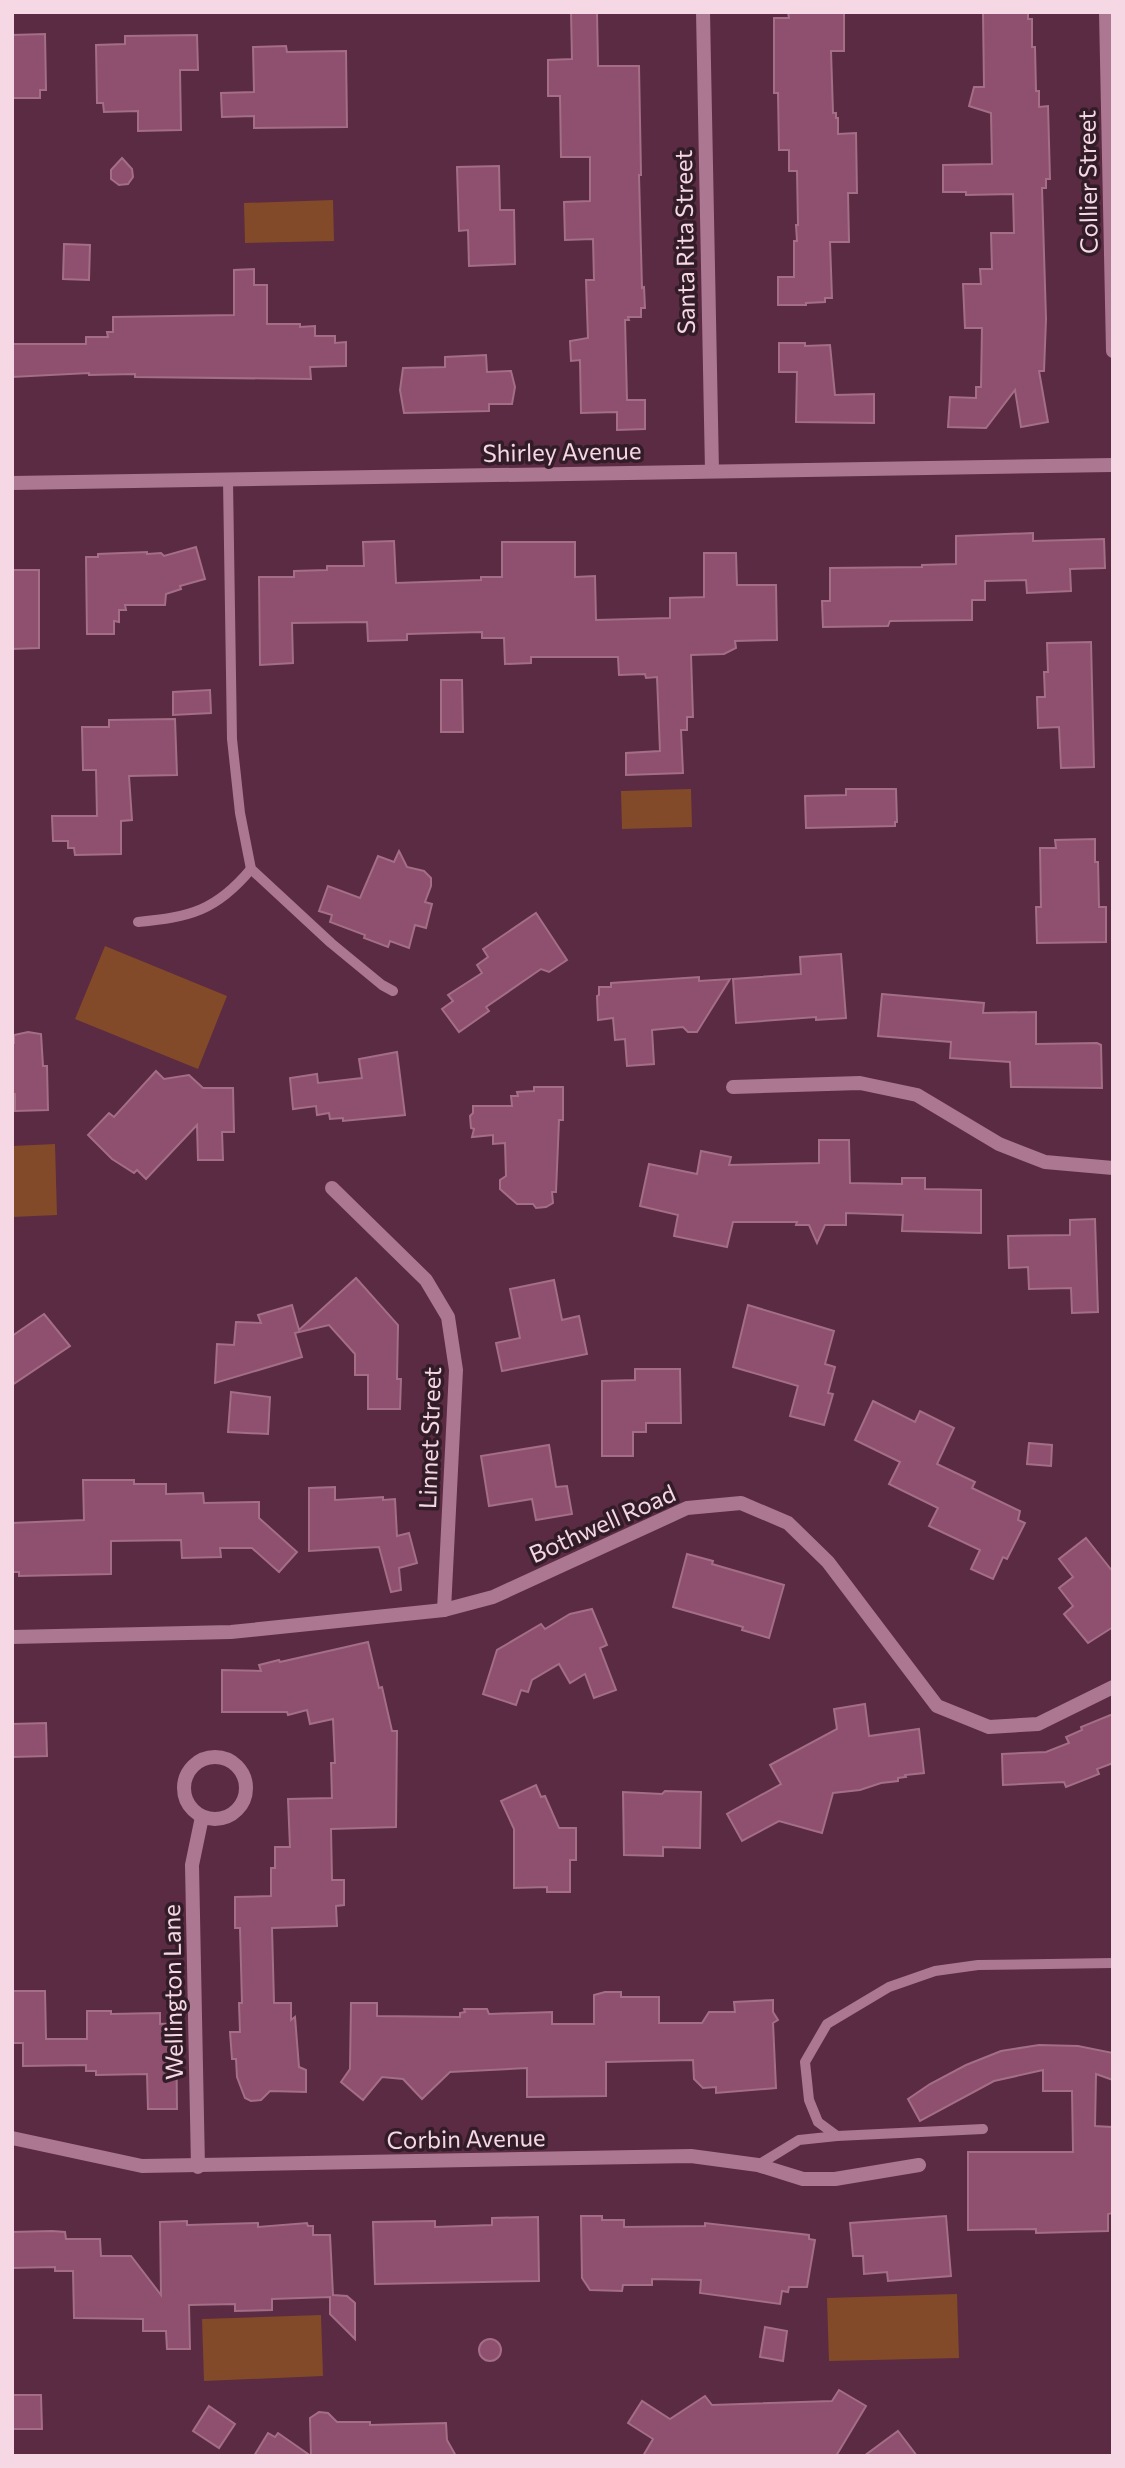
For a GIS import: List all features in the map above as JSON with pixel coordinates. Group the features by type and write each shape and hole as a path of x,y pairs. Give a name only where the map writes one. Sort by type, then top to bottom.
{"street":[{"name":"Santa Rita Street","path":"703,12 712,471"},
{"name":"Collier Street","path":"1106,12 1113,351"},
{"name":"Shirley Avenue","path":"12,483 1113,465"},
{"path":"733,1087 860,1083 918,1095 999,1144 1045,1162 1113,1168"},
{"name":"Linnet Street","path":"332,1188 426,1280 448,1317 456,1370 444,1610"},
{"name":"Bothwell Road","path":"12,1637 232,1632 444,1610 493,1597 687,1508 741,1503 788,1523 828,1562 937,1706 989,1727 1038,1724 1113,1687"},
{"path":"215,1756 227,1759 237,1766 244,1776 244,1800 237,1810 226,1817 202,1817 192,1810 185,1800 183,1787 186,1775 193,1765 203,1758 215,1756"},
{"name":"Wellington Lane","path":"198,2167 192,1865 202,1817"},
{"name":"Corbin Avenue","path":"12,2138 142,2166 691,2156 758,2165 803,2179 835,2179 919,2165"}],"lane":[{"path":"228,480 232,739 240,813 251,869 331,943 382,985 394,991"},
{"path":"138,922 185,917 236,888 251,869"},
{"path":"837,2136 818,2122 809,2100 805,2062 827,2024 889,1987 935,1971 978,1965 1113,1963"},
{"path":"758,2165 799,2140 983,2129"}],"shaded area":[{"path":"333,200 334,241 245,243 244,203"},
{"path":"691,789 692,827 622,829 621,791"},
{"path":"105,946 227,996 198,1069 75,1019"},
{"path":"55,1144 57,1215 12,1217 12,1146"},
{"path":"957,2294 959,2358 829,2361 827,2298"},
{"path":"321,2315 323,2376 204,2381 202,2319"}],"building":[{"path":"571,12 597,12 598,66 639,66 639,175 645,308 641,308 641,317 628,317 629,320 625,320 627,400 645,400 645,429 617,430 617,412 581,413 580,360 571,361 570,341 588,338 586,280 594,280 593,239 565,240 564,202 590,201 590,157 561,157 560,96 548,96 548,60 572,59"},
{"path":"788,12 844,12 844,51 831,51 833,113 836,113 838,118 838,134 856,133 857,193 848,193 849,242 830,242 832,298 806,305 778,305 778,277 794,277 794,241 797,241 798,225 797,171 789,171 789,150 779,150 778,93 774,93 774,18 789,18"},
{"path":"983,12 1028,12 1028,19 1032,19 1032,47 1035,47 1039,107 1048,106 1050,179 1046,179 1046,188 1042,188 1046,319 1044,371 1039,371 1048,422 1021,427 1015,390 986,428 948,427 950,397 976,398 976,387 981,387 982,328 965,328 963,284 981,284 980,269 992,269 991,233 1014,233 1013,194 966,195 966,192 943,192 943,165 992,164 991,113 969,106 974,87 984,87"},
{"path":"45,34 46,90 40,90 40,98 12,98 12,35"},
{"path":"197,35 198,70 180,70 181,130 138,131 138,111 104,112 103,103 97,103 96,45 125,44 125,36"},
{"path":"286,46 287,52 346,51 347,127 254,128 254,116 222,117 221,93 254,92 253,47"},
{"path":"122,158 132,169 133,177 128,184 119,185 111,179 111,170"},
{"path":"499,166 500,210 514,210 515,264 469,266 468,230 459,231 457,167"},
{"path":"64,244 90,245 89,280 63,279"},
{"path":"254,269 254,285 267,285 267,324 315,326 315,336 335,336 335,343 346,342 346,366 310,367 311,379 135,377 135,374 89,373 12,377 12,344 86,344 86,337 108,337 107,332 113,332 113,317 234,315 234,270"},
{"path":"779,343 830,345 835,395 874,394 874,423 796,422 797,372 779,372"},
{"path":"486,355 487,372 511,371 515,387 512,404 489,404 489,411 404,413 400,390 403,368 445,367 445,357"},
{"path":"1033,533 1033,541 1104,539 1105,568 1070,569 1071,591 1027,593 1026,580 985,581 985,600 972,600 972,620 890,621 888,626 823,627 822,601 830,601 830,568 956,564 956,536"},
{"path":"394,541 396,583 502,577 502,542 575,542 575,577 595,576 596,620 670,618 670,598 704,597 704,553 736,553 737,585 776,585 777,640 735,641 736,648 724,654 691,655 693,717 687,717 687,730 681,730 683,773 626,775 626,753 660,751 657,677 646,678 645,674 619,675 618,657 531,657 531,663 505,664 504,638 482,638 482,632 407,634 407,640 368,641 367,622 292,623 293,663 260,665 259,577 294,577 294,571 327,570 327,566 364,566 363,542"},
{"path":"196,547 205,579 180,586 181,589 166,594 165,605 125,605 126,610 119,610 119,622 114,621 114,634 87,634 86,557 147,552 161,553 164,556"},
{"path":"12,570 39,570 39,648 12,649"},
{"path":"1091,642 1094,767 1061,768 1059,727 1038,728 1037,697 1045,697 1047,643"},
{"path":"441,680 462,680 463,732 441,732"},
{"path":"210,690 211,713 173,715 173,692"},
{"path":"175,719 177,775 129,776 132,820 121,821 121,854 75,855 74,848 68,848 68,841 53,841 52,816 97,816 96,770 83,770 82,727 109,727 109,720"},
{"path":"846,789 896,789 895,826 806,828 805,796 846,795"},
{"path":"1095,839 1099,907 1106,907 1106,942 1037,943 1036,907 1041,907 1040,848 1056,848 1055,840"},
{"path":"399,851 407,867 424,871 431,878 425,902 432,904 426,928 415,925 409,948 390,941 388,947 364,938 365,935 330,922 332,915 319,911 328,886 360,898 378,856 394,862"},
{"path":"536,913 567,960 549,972 541,969 486,1007 489,1011 459,1032 442,1009 453,1001 448,995 482,973 477,965 488,957 483,949"},
{"path":"841,954 846,1018 816,1020 816,1017 736,1023 733,979 801,974 800,957"},
{"path":"699,977 699,981 730,979 697,1032 688,1032 683,1027 652,1030 654,1064 627,1066 625,1039 615,1040 613,1018 598,1020 599,987 611,987 611,983"},
{"path":"882,994 984,1003 983,1013 1036,1012 1036,1044 1101,1045 1102,1088 1011,1087 1010,1062 950,1058 951,1042 878,1036"},
{"path":"28,1032 41,1034 43,1066 47,1066 48,1110 15,1111 15,1094 12,1094 12,1043 14,1035"},
{"path":"397,1052 405,1115 343,1121 343,1118 330,1119 329,1113 317,1115 316,1106 293,1109 290,1078 317,1074 318,1083 362,1078 359,1059"},
{"path":"156,1071 164,1079 189,1075 203,1088 233,1088 234,1132 222,1132 223,1160 198,1160 197,1125 146,1179 137,1170 134,1173 112,1159 88,1135 109,1113 114,1117"},
{"path":"534,1087 563,1087 563,1120 559,1120 556,1192 552,1192 553,1203 536,1208 533,1204 517,1204 500,1189 500,1180 506,1176 505,1143 493,1144 493,1135 472,1137 474,1129 471,1128 470,1116 473,1106 512,1106 511,1096 518,1096 517,1092 534,1091"},
{"path":"819,1140 849,1140 850,1183 902,1184 902,1178 925,1178 925,1189 981,1190 981,1233 902,1231 903,1215 846,1213 846,1225 825,1225 817,1243 809,1225 796,1225 797,1222 733,1222 727,1247 674,1236 678,1215 640,1206 649,1164 697,1174 701,1151 731,1157 729,1165 819,1163"},
{"path":"1095,1219 1098,1312 1072,1313 1071,1288 1029,1289 1028,1267 1009,1268 1008,1236 1070,1235 1070,1220"},
{"path":"356,1278 398,1325 397,1379 401,1379 400,1409 368,1409 368,1375 355,1375 355,1354 329,1325 295,1333 302,1357 215,1383 217,1344 234,1345 236,1322 261,1323 258,1315 292,1305 299,1330"},
{"path":"554,1280 562,1320 579,1316 587,1354 502,1371 496,1343 520,1338 510,1289"},
{"path":"748,1305 834,1331 825,1364 835,1367 828,1393 833,1394 824,1425 790,1416 798,1386 733,1367"},
{"path":"44,1314 70,1346 12,1385 12,1336"},
{"path":"635,1369 680,1369 681,1423 646,1423 646,1432 633,1432 633,1456 602,1456 602,1381 635,1380"},
{"path":"231,1392 270,1397 268,1434 228,1432"},
{"path":"873,1401 915,1422 920,1411 954,1428 937,1464 975,1482 972,1488 1020,1511 1018,1520 1025,1523 1007,1559 1003,1557 993,1579 971,1569 980,1550 929,1526 938,1508 889,1484 900,1462 855,1440"},
{"path":"1029,1443 1052,1445 1051,1466 1027,1464"},
{"path":"549,1445 556,1487 567,1486 572,1514 536,1520 532,1499 489,1506 481,1456"},
{"path":"83,1480 134,1480 134,1484 166,1484 166,1494 203,1493 204,1503 259,1502 259,1518 297,1552 279,1572 252,1548 220,1548 221,1557 182,1558 181,1540 111,1541 111,1574 19,1576 19,1572 12,1572 12,1523 84,1520"},
{"path":"335,1487 335,1500 383,1497 383,1500 395,1499 397,1536 409,1533 417,1563 399,1568 401,1590 391,1592 379,1547 309,1551 309,1488"},
{"path":"1086,1538 1113,1572 1113,1627 1088,1643 1064,1614 1073,1606 1059,1588 1073,1577 1059,1559"},
{"path":"687,1554 784,1585 769,1638 742,1630 743,1627 673,1607"},
{"path":"592,1609 607,1645 600,1648 616,1690 594,1698 585,1674 570,1683 559,1664 532,1680 528,1692 521,1690 516,1705 483,1694 497,1650 541,1624 545,1629 570,1614"},
{"path":"368,1642 392,1731 397,1731 396,1827 331,1829 332,1880 344,1880 344,1905 336,1906 337,1926 272,1928 274,2003 291,2003 291,2020 295,2017 299,2067 306,2070 306,2092 270,2091 261,2100 251,2101 245,2098 237,2077 236,2059 232,2059 230,2032 240,2032 239,2003 242,2003 240,1928 235,1928 235,1897 271,1896 271,1868 275,1868 275,1847 290,1847 288,1799 332,1798 331,1763 335,1763 333,1719 310,1724 307,1710 288,1715 287,1712 222,1712 222,1670 261,1671 259,1665"},
{"path":"865,1704 869,1736 919,1729 924,1773 905,1775 906,1777 898,1778 898,1781 860,1790 833,1793 822,1833 779,1821 742,1841 727,1814 781,1784 770,1765 837,1729 834,1709"},
{"path":"1113,1714 1113,1763 1097,1769 1099,1774 1066,1787 1064,1782 1003,1785 1002,1754 1046,1752 1069,1743 1066,1737 1082,1730 1081,1727"},
{"path":"46,1723 47,1756 12,1757 12,1724"},
{"path":"536,1785 541,1797 545,1796 559,1828 576,1828 576,1860 570,1860 570,1892 547,1892 547,1887 514,1888 514,1829 501,1801"},
{"path":"665,1791 701,1792 700,1848 663,1847 663,1856 624,1855 623,1792 662,1794"},
{"path":"12,1991 45,1991 46,2039 87,2039 87,2011 111,2011 111,2014 160,2013 160,2024 176,2023 177,2109 148,2109 147,2074 96,2075 96,2071 86,2071 86,2065 23,2066 23,2043 12,2043"},
{"path":"621,1992 621,1997 659,1997 659,2023 702,2023 709,2012 735,2012 734,2002 773,2000 773,2012 778,2020 773,2023 776,2088 716,2093 716,2087 703,2088 694,2079 693,2060 606,2062 606,2096 527,2097 527,2068 450,2072 422,2099 403,2079 382,2077 363,2100 341,2082 350,2069 351,2003 377,2003 377,2016 460,2017 460,2013 465,2012 464,2009 487,2009 489,2014 552,2012 552,2024 594,2024 594,1995"},
{"path":"1039,2045 1078,2046 1113,2053 1113,2080 1096,2074 1095,2126 1112,2127 1113,2213 1108,2214 1108,2231 1036,2233 1036,2229 968,2230 968,2152 1073,2152 1072,2091 1043,2091 1043,2070 994,2081 920,2121 908,2099 966,2065 1001,2051"},
{"path":"581,2216 624,2220 624,2227 705,2226 705,2223 809,2235 809,2239 815,2240 807,2287 789,2287 788,2292 782,2291 780,2304 700,2293 701,2280 652,2279 652,2285 623,2285 622,2291 590,2290 582,2278"},
{"path":"946,2216 951,2276 888,2281 887,2272 864,2274 863,2256 853,2256 850,2223"},
{"path":"538,2217 539,2281 375,2284 373,2222 435,2221 435,2227 492,2225 492,2218"},
{"path":"187,2221 187,2225 258,2223 258,2227 307,2223 308,2226 313,2226 313,2235 330,2235 333,2295 347,2296 355,2303 355,2339 330,2314 330,2297 272,2299 272,2310 235,2311 235,2304 189,2305 190,2349 167,2349 166,2331 143,2331 143,2319 74,2318 73,2271 55,2271 55,2267 12,2268 12,2232 65,2232 66,2239 100,2239 101,2256 131,2256 161,2295 160,2222"},
{"path":"765,2327 787,2331 783,2361 760,2357"},
{"path":"490,2339 498,2342 501,2350 498,2358 490,2361 482,2358 479,2350 482,2342"},
{"path":"839,2390 866,2406 836,2456 643,2456 653,2439 628,2423 642,2401 670,2419 705,2396 712,2405 832,2401"},
{"path":"12,2395 41,2395 42,2429 12,2429"},
{"path":"209,2406 235,2424 219,2448 193,2431"},
{"path":"319,2412 328,2413 337,2422 370,2422 370,2425 446,2423 447,2440 456,2456 311,2456 310,2418"},
{"path":"898,2431 917,2456 864,2456"},
{"path":"268,2433 275,2437 278,2433 311,2456 254,2456"}]}
